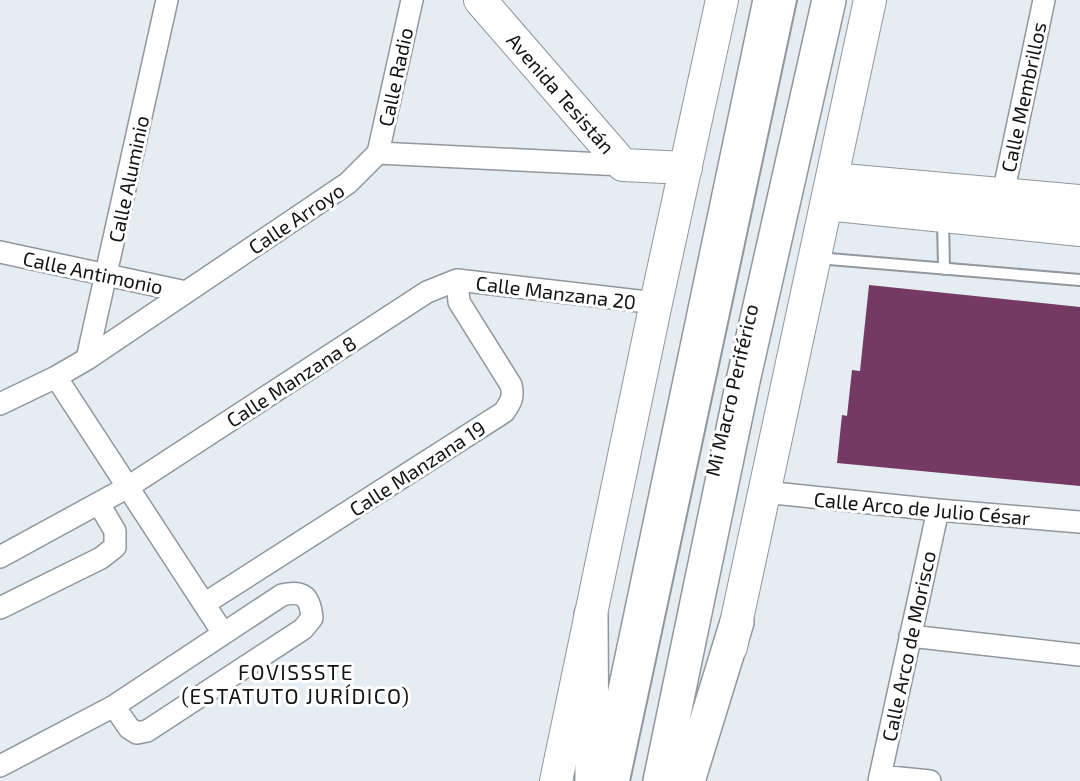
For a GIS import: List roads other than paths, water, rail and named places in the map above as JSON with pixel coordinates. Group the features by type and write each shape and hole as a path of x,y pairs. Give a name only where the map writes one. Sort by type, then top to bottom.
{"highway":[{"path":"606,781 770,0"},
{"path":"660,781 743,381 829,0"},
{"path":"591,615 592,781"},
{"path":"688,781 737,622"}],"main road":[{"path":"556,781 722,0"},
{"path":"703,781 870,0"},
{"name":"Avenida Tesistán","path":"484,1 624,165 686,168"},
{"path":"829,192 1003,194 1080,201"},
{"path":"829,192 943,216 1080,230"}],"street":[{"name":"Calle Aluminio","path":"87,359 167,0"},
{"name":"Calle Radio","path":"378,153 412,0"},
{"name":"Calle Membrillos","path":"1003,194 1044,0"},
{"path":"378,153 624,165"},
{"name":"Calle Arroyo","path":"0,404 87,359 348,183 378,153"},
{"name":"Calle Antimonio","path":"0,252 186,292"},
{"name":"Calle Manzana 20","path":"457,280 656,303"},
{"name":"Calle Manzana 8","path":"0,557 128,487 426,292 457,280"},
{"name":"Calle Manzana 19","path":"204,604 504,412 512,401 511,385 459,302 457,280"},
{"path":"56,377 223,633"},
{"name":"Calle Arco de Julio César","path":"764,492 1080,522"},
{"path":"0,608 101,558 115,547 115,531 99,504"},
{"name":"Calle Arco de Morisco","path":"880,779 938,510"},
{"path":"0,765 114,706 282,596 294,592 304,595 311,605 312,618 303,629 147,731 137,734 129,728 114,706"},
{"path":"910,636 1080,655"},
{"path":"880,779 930,781"}],"lane":[{"name":"Mi Macro Periférico","path":"624,781 791,0"},
{"name":"Mi Macro Periférico","path":"714,466 818,0"},
{"path":"943,216 944,269"},
{"path":"815,258 1080,280"}],"district":[{"name":"FOVISSSTE (ESTATUTO JURÍDICO)","path":"296,683"}]}
